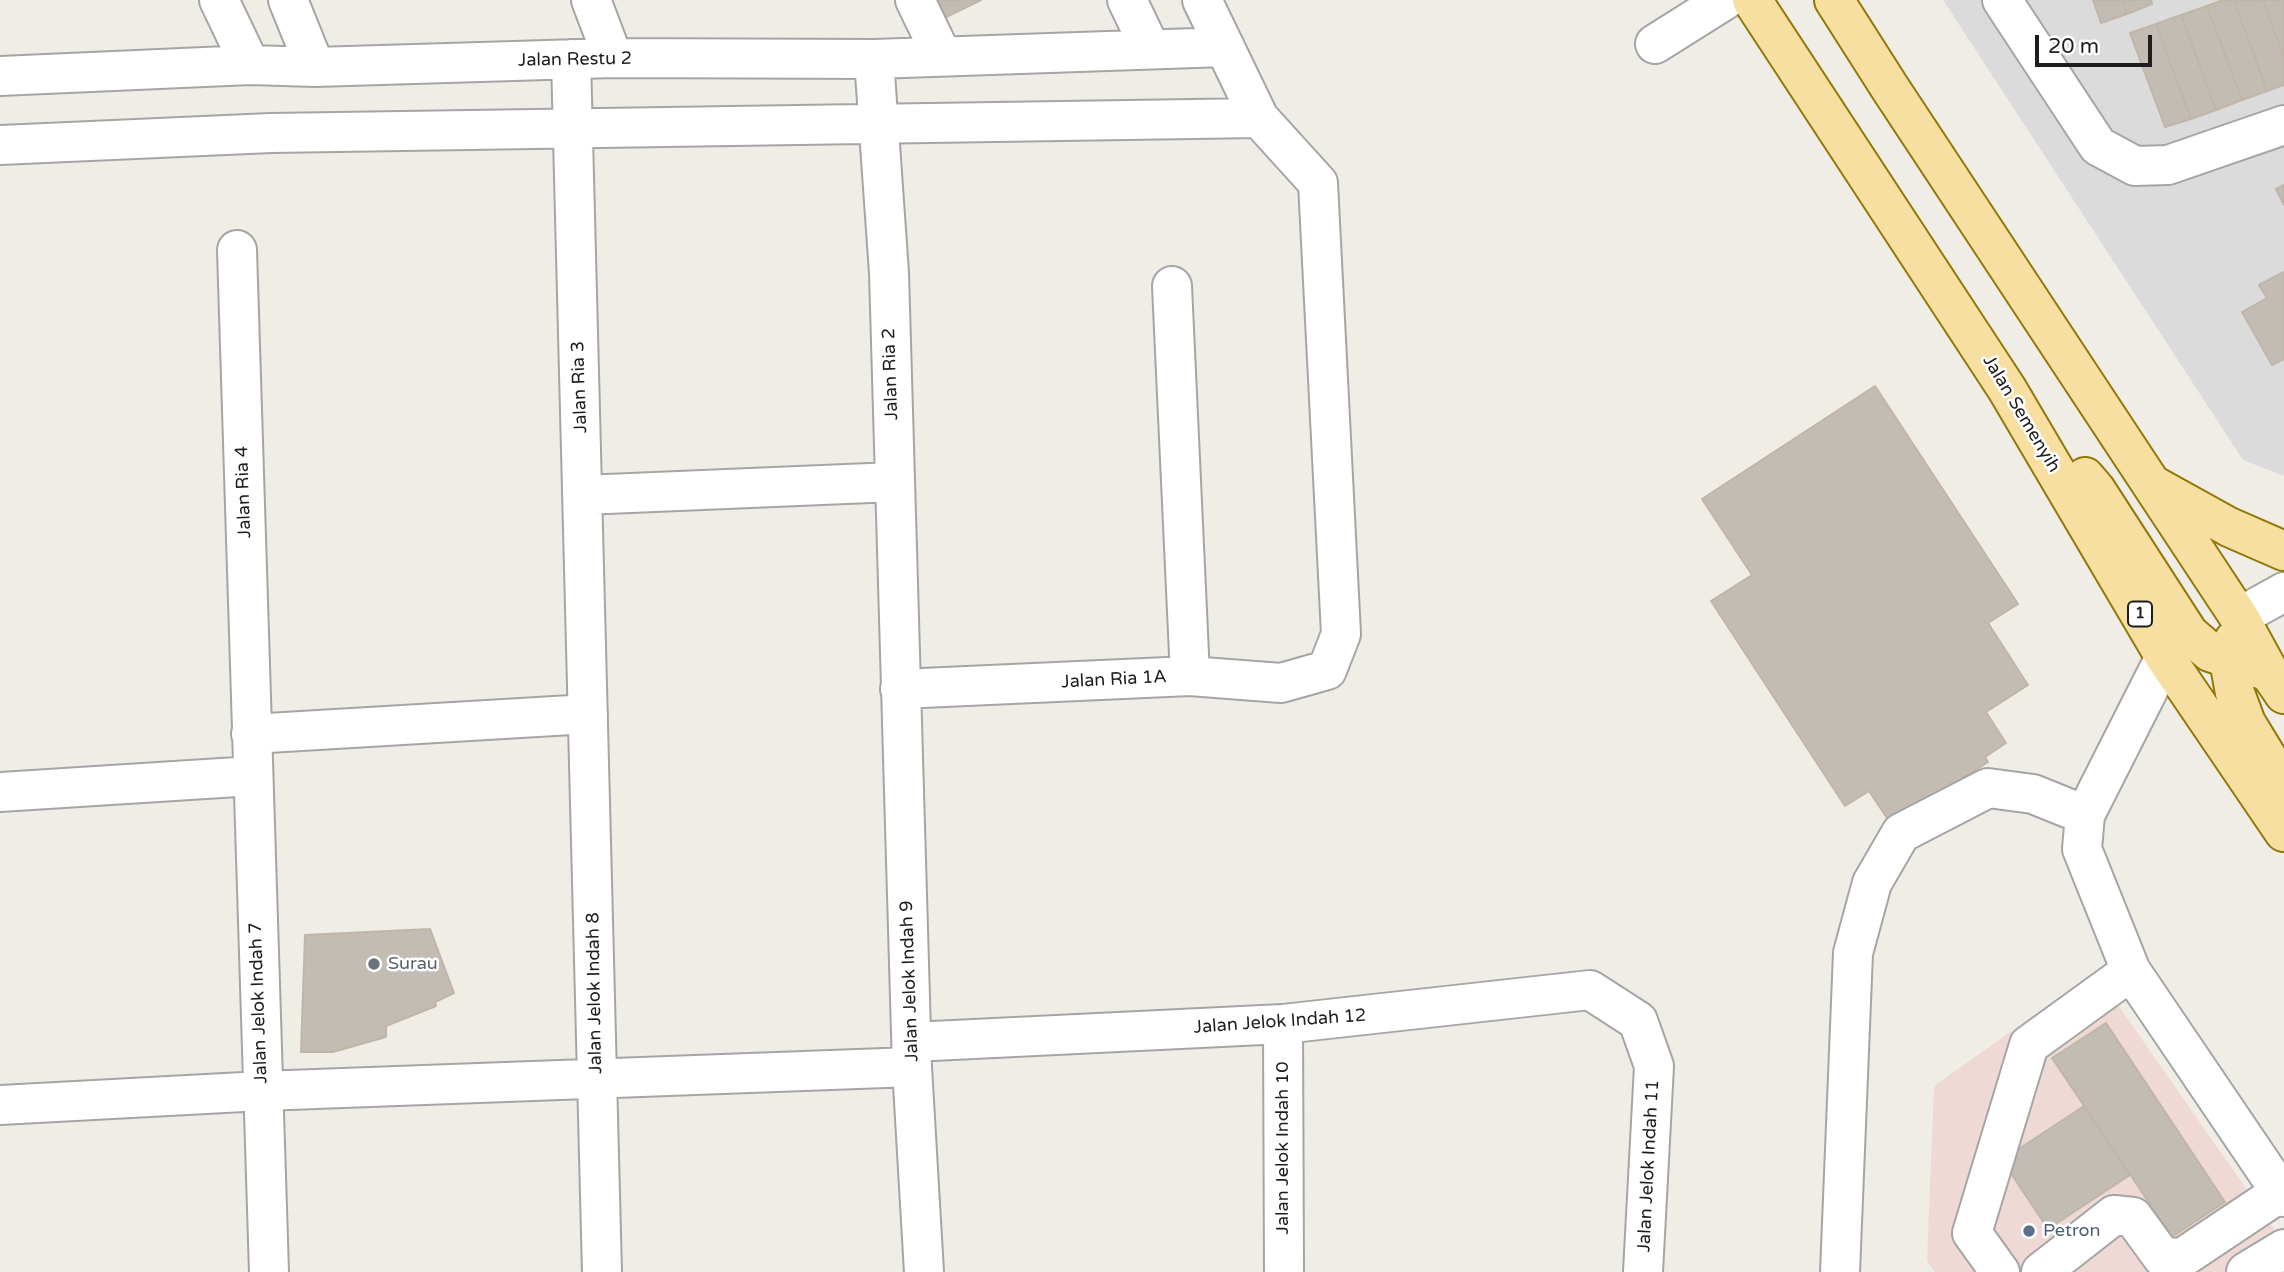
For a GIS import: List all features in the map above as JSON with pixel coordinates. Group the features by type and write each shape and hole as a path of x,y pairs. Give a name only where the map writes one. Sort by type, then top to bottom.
{"main road":[{"name":"Jalan Semenyih","path":"1752,0 2007,389 2165,657 2284,832"},
{"path":"1834,0 1897,100 2279,676"},
{"path":"2007,389 2096,490 2189,634 2210,652 2279,676"},
{"path":"2150,483 2229,527 2284,551"},
{"path":"2239,617 2230,660 2235,693 2246,723 2284,785"}],"street":[{"path":"219,0 250,65"},
{"path":"591,0 613,58"},
{"path":"915,0 942,56"},
{"path":"1127,0 1150,48"},
{"path":"0,145 271,133 1259,118 1202,0"},
{"path":"1655,44 1725,0"},
{"path":"2002,0 2098,146 2135,166 2168,165 2284,125"},
{"path":"298,3 315,67"},
{"name":"Jalan Restu 2","path":"0,76 250,65 315,67 613,58 874,59 1225,47"},
{"name":"Jalan Ria 3","path":"570,59 588,714"},
{"name":"Jalan Ria 2","path":"874,59 888,273 900,689"},
{"name":"Jalan Ria 1A","path":"900,689 1190,676 1281,682 1327,670 1340,634 1318,183 1259,118"},
{"name":"Jalan Ria 4","path":"237,250 251,734"},
{"path":"1172,286 1190,676"},
{"path":"583,495 894,482"},
{"path":"2239,617 2284,592"},
{"path":"2041,1272 2114,1215 2133,1217 2162,1258 2182,1258 2282,1195 2132,971 2082,849 2085,815 2165,657"},
{"name":"Jalan Jelok Indah 9","path":"900,689 912,1054 924,1272"},
{"path":"251,734 588,714"},
{"name":"Jalan Jelok Indah 8","path":"588,714 603,1272"},
{"name":"Jalan Jelok Indah 7","path":"251,734 269,1272"},
{"path":"0,792 253,775"},
{"path":"1840,1272 1853,953 1872,883 1901,833 1988,788 2033,794 2085,815"},
{"path":"2000,1272 1972,1233 2029,1045 2132,971"},
{"name":"Jalan Jelok Indah 12","path":"0,1105 262,1091 597,1079 1283,1024 1590,990 1638,1021"},
{"name":"Jalan Jelok Indah 11","path":"1638,1021 1654,1066 1643,1272"},
{"name":"Jalan Jelok Indah 10","path":"1283,1024 1284,1272"},
{"path":"2246,1272 2284,1249"}],"shaded area":[{"path":"1943,0 2284,0 2284,476 2243,460"},
{"path":"2095,972 2284,1243 2284,1272 1935,1272 1927,1261 1934,1086"}],"building":[{"path":"935,0 981,0 944,18"},
{"path":"2093,0 2122,0 2127,14 2101,23"},
{"path":"2122,0 2151,0 2152,4 2127,14"},
{"path":"2223,0 2234,0 2267,91 2242,100 2207,6"},
{"path":"2234,0 2263,0 2284,58 2284,85 2267,91"},
{"path":"2263,0 2284,0 2284,58"},
{"path":"2207,6 2242,100 2216,110 2181,15"},
{"path":"2181,15 2216,110 2191,119 2156,24"},
{"path":"2156,24 2191,119 2165,127 2130,33"},
{"path":"2284,185 2284,205 2276,189"},
{"path":"2284,272 2284,359 2272,365 2242,312 2267,298 2259,285"},
{"path":"1875,386 2018,604 1988,623 2028,685 1986,712 2006,743 1985,757 1988,762 1891,824 1869,791 1845,806 1711,601 1752,575 1702,499"},
{"name":"Surau","path":"430,929 454,993 435,1002 436,1006 386,1026 386,1037 333,1052 301,1052 305,935"},
{"path":"2106,1023 2225,1202 2172,1237 2052,1058"},
{"path":"2084,1106 2130,1175 2048,1229 2002,1160"}],"place":[{"name":"Surau","path":"374,964"},
{"name":"Petron","path":"2029,1231"}]}
